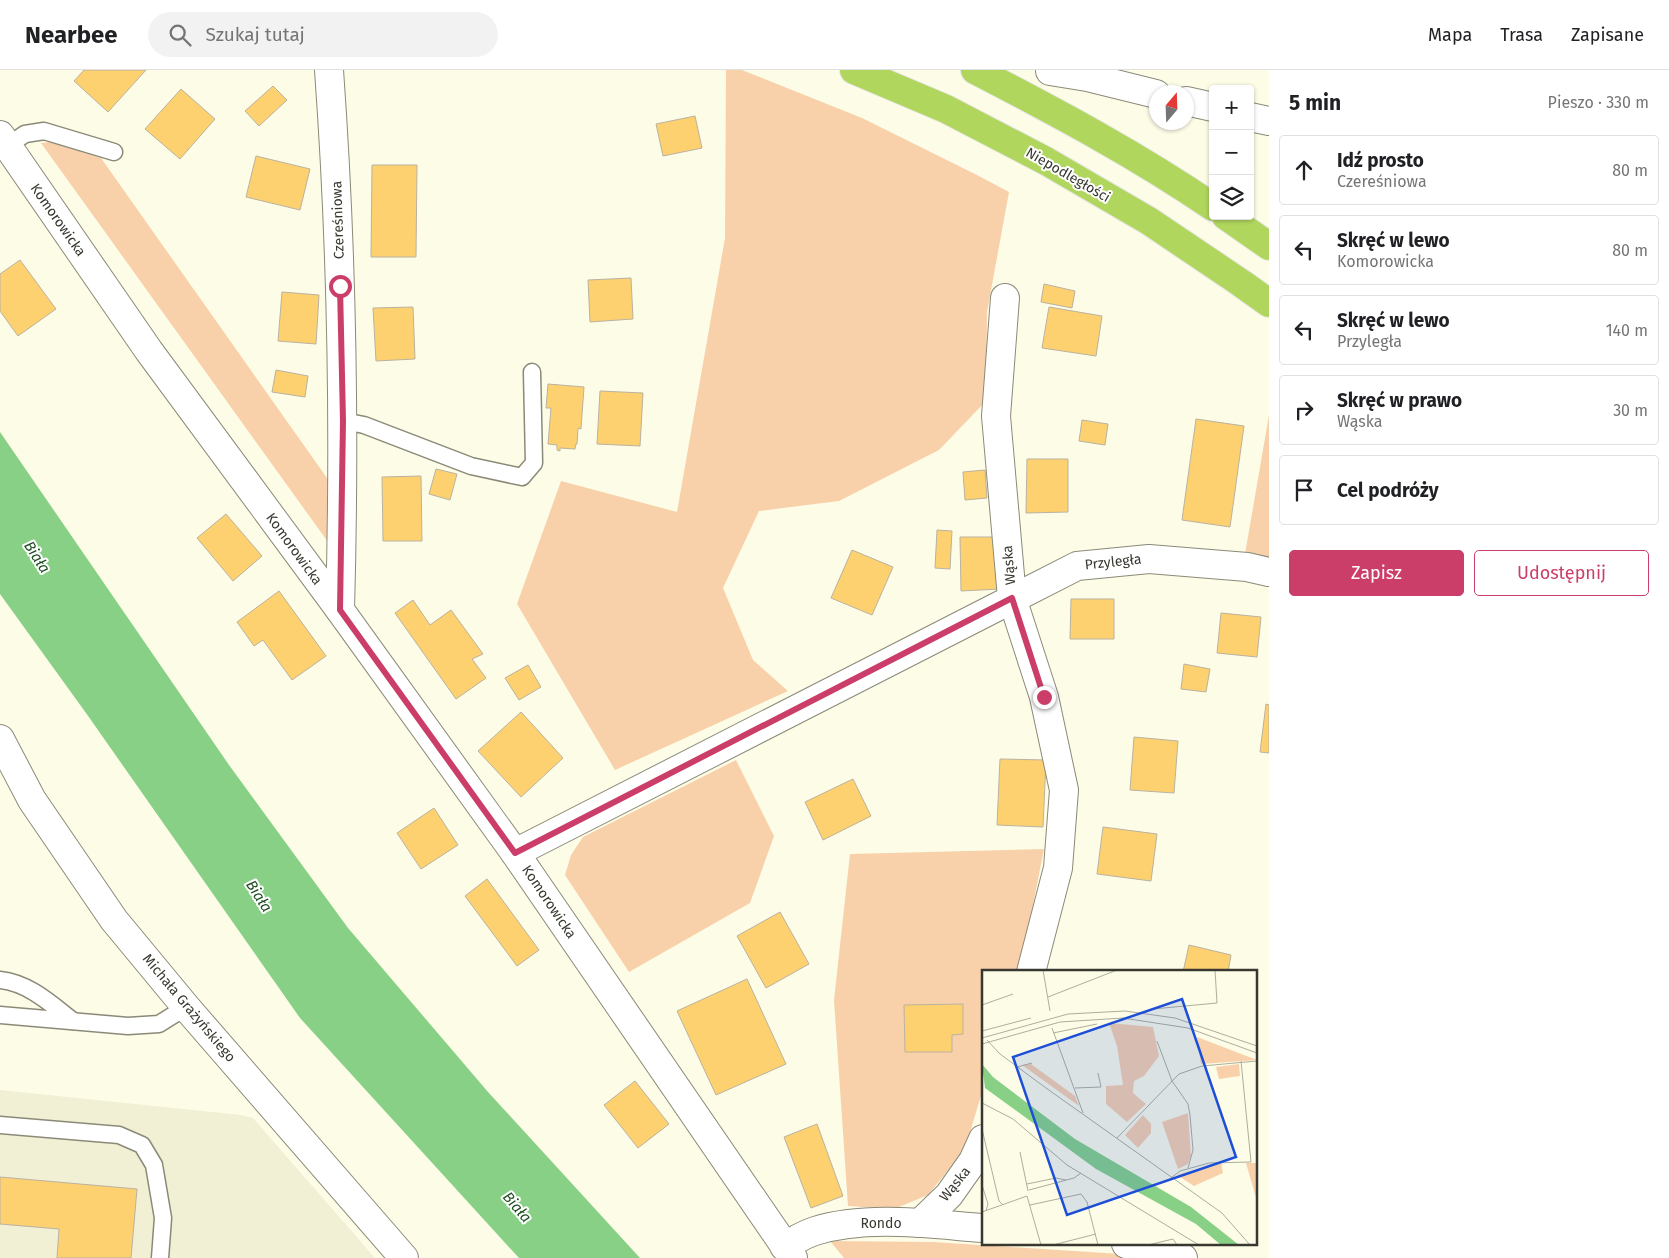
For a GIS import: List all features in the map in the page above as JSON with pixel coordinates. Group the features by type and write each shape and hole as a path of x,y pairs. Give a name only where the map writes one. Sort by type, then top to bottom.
{"highway":[{"name":"Niepodległości","path":"854,70 946,109 1046,161 1149,221 1269,304"},
{"path":"975,70 1071,120 1178,183 1209,204"},
{"path":"1232,220 1269,246"}],"street":[{"name":"Czereśniowa","path":"329,70 335,148 343,421 340,610"},
{"path":"1050,71 1087,77 1149,92"},
{"path":"1194,103 1209,106"},
{"path":"1254,118 1269,121"},
{"name":"Komorowicka","path":"4,141 149,351 340,610 515,853 789,1252"},
{"name":"Wąska","path":"1005,298 996,416 1012,598 1044,697 1064,790 1058,868 1032,970"},
{"name":"Przyległa","path":"515,853 1077,566 1149,559 1247,568 1269,572"},
{"name":"Michała Grażyńskiego","path":"0,739 32,800 114,920 186,1007 404,1258"},
{"name":"Wąska","path":"920,1223 949,1194 973,1161 982,1141"},
{"name":"Rondo","path":"789,1252 814,1231 859,1222 920,1223 982,1228"},
{"path":"1135,1246 1183,1258"}],"lane":[{"path":"4,141 25,134 44,131 114,152"},
{"path":"343,421 364,425 471,466 522,477 534,463 532,372"},
{"path":"0,980 9,981 31,989 74,1021"},
{"path":"0,1015 128,1026 158,1024 186,1007"},
{"path":"0,1125 120,1135 142,1144 154,1165 163,1218 160,1258"}],"shaded area":[{"path":"726,70 742,70 862,118 1009,192 987,312 986,401 939,450 839,501 759,511 723,588 753,660 788,691 615,770 517,604 561,481 677,512 725,238"},
{"path":"51,142 101,158 327,478 332,475 333,549 41,143"},
{"path":"1269,415 1269,559 1245,554"},
{"path":"736,760 774,836 750,903 629,972 565,875 571,855 583,837"},
{"path":"1044,849 1028,930 1018,970 982,970 982,1092 965,1149 928,1195 894,1209 848,1206 834,1000 850,854"},
{"path":"0,1090 241,1115 253,1118 375,1258 0,1258"},
{"path":"830,1241 933,1242 1152,1256 1152,1258 844,1258"}],"water":[{"name":"Biała","path":"0,432 229,765 348,928 488,1092 640,1258 519,1258 300,1018 0,594"}],"building":[{"path":"84,70 146,70 108,112 74,81"},
{"path":"273,86 287,100 259,126 245,111"},
{"path":"181,89 215,119 180,159 145,129"},
{"path":"695,116 702,148 663,156 656,124"},
{"path":"256,156 310,169 300,210 246,197"},
{"path":"372,165 417,165 416,257 371,257"},
{"path":"20,260 56,309 18,336 0,311 0,274"},
{"path":"631,278 633,319 590,322 588,280"},
{"path":"1044,284 1075,291 1072,308 1041,302"},
{"path":"282,292 319,295 316,344 278,341"},
{"path":"413,307 415,359 376,361 373,308"},
{"path":"1049,307 1102,316 1096,356 1042,348"},
{"path":"276,370 308,376 305,397 272,392"},
{"path":"548,384 584,387 581,429 578,428 575,449 560,448 560,451 557,450 557,445 548,444 551,408 546,408"},
{"path":"600,391 643,393 640,446 597,444"},
{"path":"1196,419 1244,426 1230,527 1182,520"},
{"path":"1082,420 1108,424 1105,445 1079,441"},
{"path":"1027,459 1068,459 1068,512 1026,513"},
{"path":"436,469 457,474 450,500 429,494"},
{"path":"985,470 987,498 965,500 963,472"},
{"path":"421,476 422,541 383,541 382,477"},
{"path":"226,514 262,556 233,581 197,538"},
{"path":"937,530 952,531 950,569 935,568"},
{"path":"960,537 999,537 1000,589 961,591"},
{"path":"852,550 893,567 872,615 831,598"},
{"path":"279,591 326,656 292,680 263,640 254,646 237,622"},
{"path":"1071,599 1114,599 1114,639 1070,639"},
{"path":"413,600 430,625 451,610 483,654 472,659 486,678 456,699 395,613"},
{"path":"1221,613 1261,617 1257,657 1217,653"},
{"path":"1184,664 1210,669 1206,692 1181,689"},
{"path":"528,665 541,687 519,700 505,678"},
{"path":"1266,704 1269,705 1269,753 1260,752"},
{"path":"521,712 563,758 521,797 478,751"},
{"path":"1134,737 1178,741 1174,793 1130,790"},
{"path":"1000,759 1046,760 1043,827 997,825"},
{"path":"853,779 871,816 823,840 805,802"},
{"path":"434,808 458,845 421,869 397,833"},
{"path":"1103,827 1157,834 1151,881 1097,874"},
{"path":"487,879 539,950 517,966 465,896"},
{"path":"780,912 809,964 766,988 737,936"},
{"path":"1189,945 1231,955 1228,970 1183,970"},
{"path":"747,979 786,1064 716,1095 677,1011"},
{"path":"963,1004 963,1034 952,1035 952,1052 905,1052 904,1005"},
{"path":"635,1081 669,1124 638,1148 604,1105"},
{"path":"817,1124 843,1196 811,1208 784,1137"},
{"path":"0,1177 137,1189 131,1258 57,1258 59,1229 0,1224"}],"route":[{"path":"340,286 343,421 340,610 515,853 1012,598 1044,697"}]}
